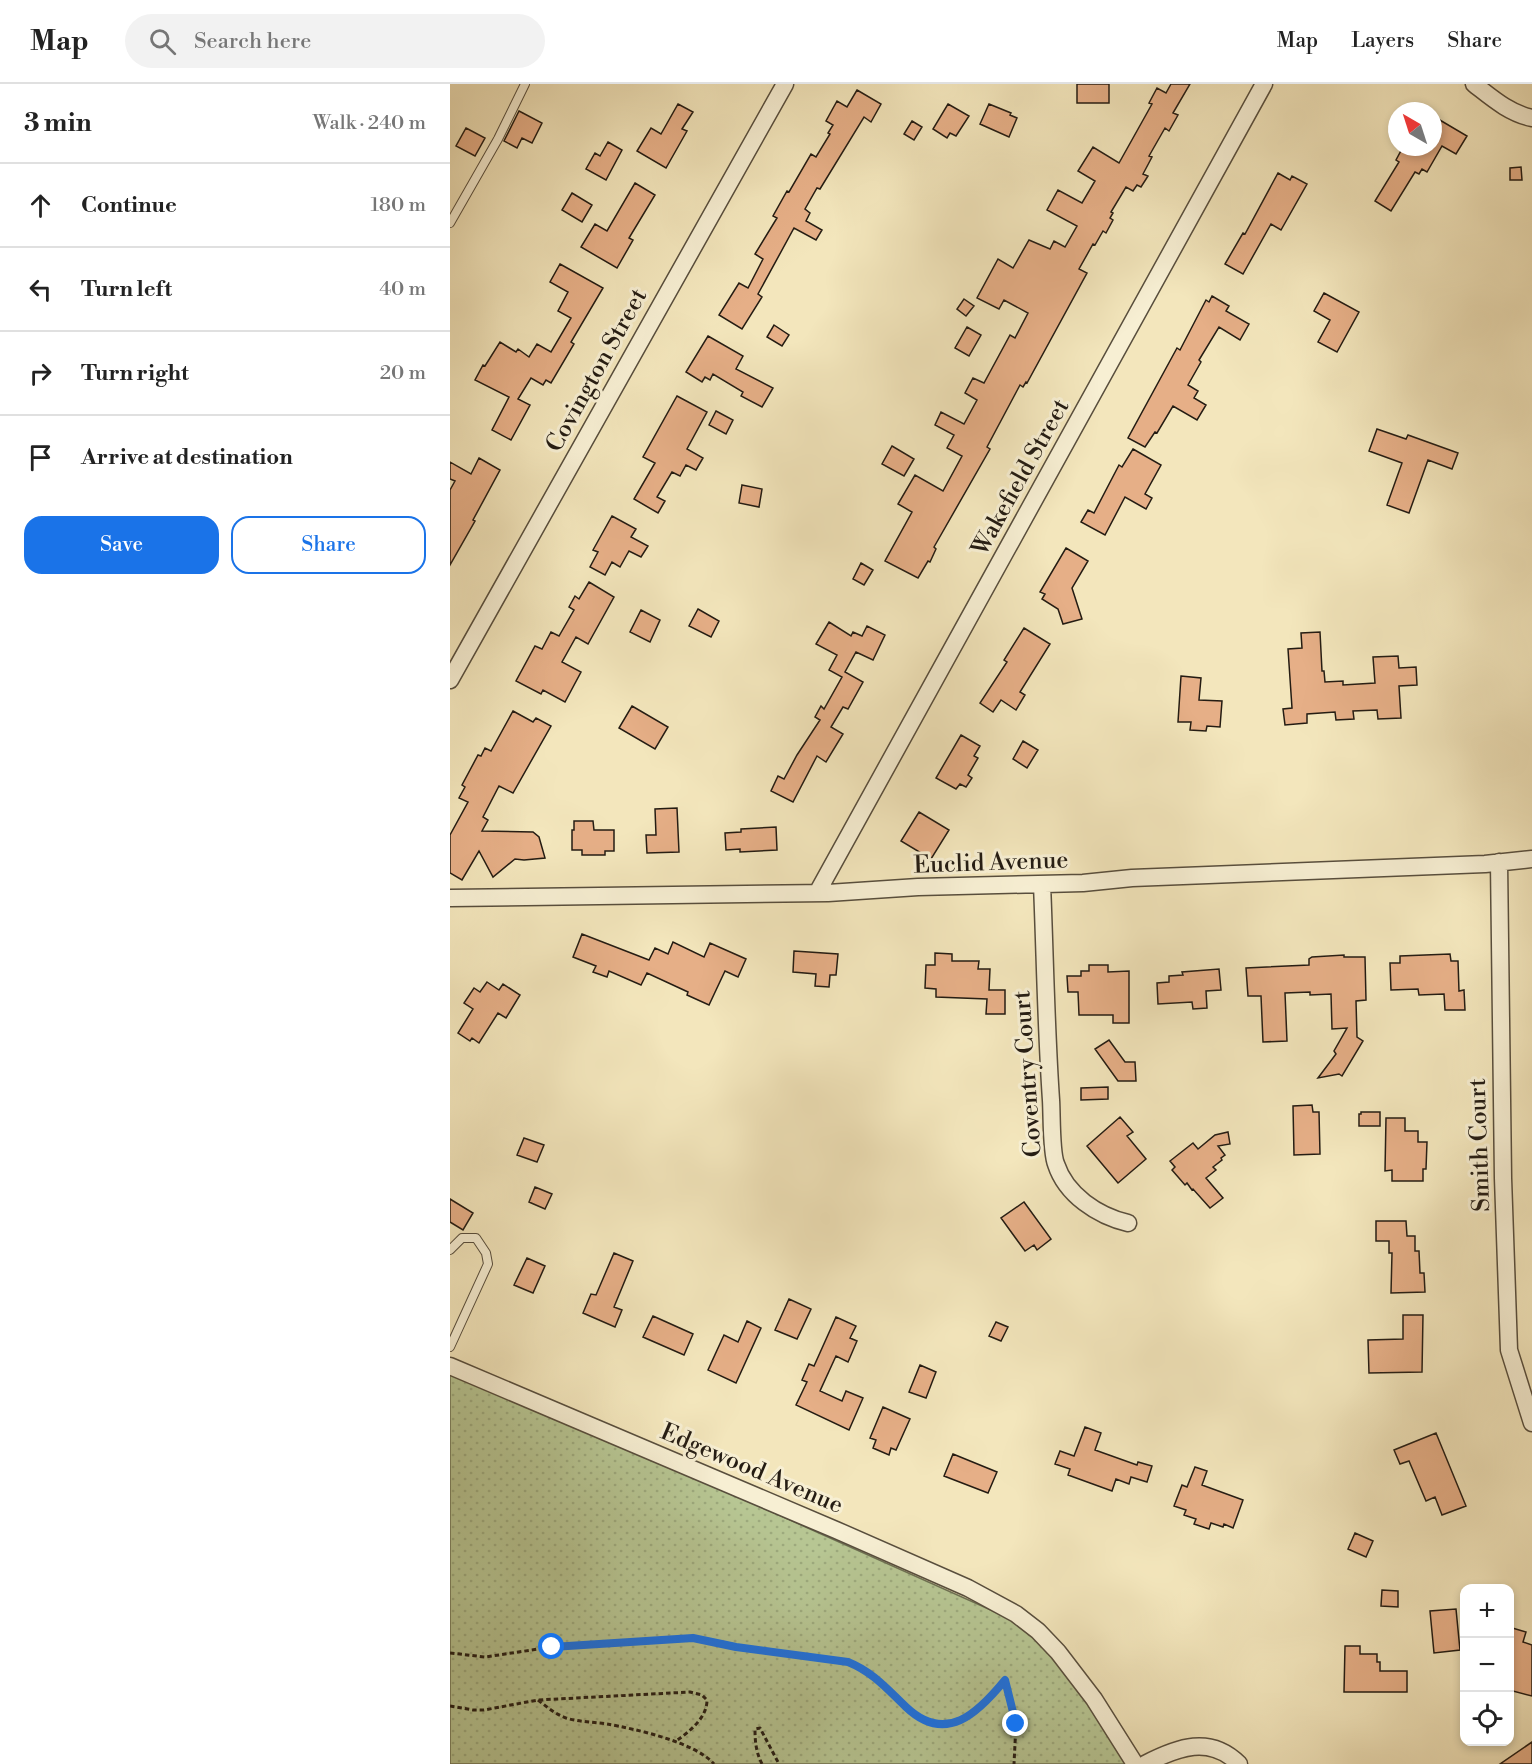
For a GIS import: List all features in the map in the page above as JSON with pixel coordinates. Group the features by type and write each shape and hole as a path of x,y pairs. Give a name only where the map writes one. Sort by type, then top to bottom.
{"street":[{"name":"Covington Street","path":"450,680 785,84"},
{"name":"Wakefield Street","path":"817,893 1264,84"},
{"path":"1474,84 1503,106 1521,116 1532,118"},
{"name":"Euclid Avenue","path":"450,898 817,893 1532,859"},
{"name":"Smith Court","path":"1500,862 1503,1167 1509,1350 1532,1423"},
{"name":"Coventry Court","path":"1042,884 1047,1044 1055,1163 1066,1182 1080,1199 1111,1219 1128,1223"},
{"name":"Edgewood Avenue","path":"450,1366 968,1588 1016,1614 1030,1624 1058,1652 1076,1675 1135,1764"},
{"path":"1145,1764 1184,1747 1195,1746 1207,1746 1224,1752 1239,1764"}],"lane":[{"path":"450,223 498,139 525,84"},
{"path":"450,1250 462,1238 476,1238 486,1253 488,1264 450,1347"}],"path":[{"path":"450,1653 485,1657 552,1647 681,1638 708,1640 736,1647 848,1662 862,1668 880,1681 924,1721 939,1724 955,1723 970,1715 984,1704 1005,1680 1016,1724 1014,1764"},
{"path":"450,1706 484,1710 538,1700 690,1692 702,1695 707,1700 706,1711 693,1727 676,1741"},
{"path":"538,1700 549,1710 565,1718 619,1726 676,1741 701,1753 714,1764"},
{"path":"762,1764 756,1751 755,1739 755,1729 760,1728 779,1764"}],"green space":[{"path":"450,1368 1038,1631 1132,1764 450,1764"}],"building":[{"path":"1077,84 1109,84 1109,103 1077,103"},
{"path":"1171,84 1190,84 1173,113 1178,115 1169,131 1165,128 1149,156 1152,157 1143,174 1148,176 1141,187 1137,185 1133,191 1126,187 1111,212 1113,213 1110,218 1113,220 1106,233 1103,231 1095,245 1093,244 1079,269 1087,273 1027,383 1023,387 1020,385 987,447 990,449 934,547 936,549 930,562 928,561 918,578 885,561 912,512 898,504 915,475 943,491 962,456 947,448 954,435 935,425 941,412 964,424 977,400 965,393 973,378 984,383 1010,335 1015,338 1028,313 1004,300 999,309 977,298 998,259 1013,268 1029,240 1050,249 1054,241 1065,247 1077,226 1047,210 1058,190 1082,203 1095,181 1078,171 1093,147 1119,163 1152,104 1149,103 1157,88 1166,93"},
{"path":"857,90 881,104 871,122 864,117 820,189 817,188 805,209 810,213 806,221 822,230 816,240 794,228 758,294 762,297 742,329 719,315 739,283 748,288 763,259 755,254 777,218 773,216 811,154 816,157 830,134 828,133 833,125 826,121 837,101 847,107"},
{"path":"678,104 693,112 682,129 687,131 666,168 637,151 651,128 661,134"},
{"path":"948,104 969,116 956,136 950,133 947,138 933,129"},
{"path":"989,104 1017,118 1009,137 980,124"},
{"path":"519,111 542,123 532,143 522,138 517,148 504,141"},
{"path":"912,121 922,127 914,140 904,134"},
{"path":"1442,121 1467,136 1456,154 1442,146"},
{"path":"466,128 485,138 475,156 456,146"},
{"path":"608,142 622,150 606,180 586,169 595,153 600,156"},
{"path":"1398,156 1436,156 1427,172 1422,169 1419,174 1415,172 1391,211 1375,201 1399,162 1396,160"},
{"path":"1521,167 1522,180 1510,180 1510,168"},
{"path":"1278,173 1290,180 1292,176 1307,184 1281,230 1271,224 1243,274 1225,264 1243,233 1245,234"},
{"path":"635,183 655,195 629,238 633,240 617,268 581,247 595,224 607,231"},
{"path":"572,193 592,205 582,222 562,210"},
{"path":"560,264 603,288 571,342 574,344 551,383 546,380 543,385 531,378 518,399 530,405 511,440 492,430 509,397 475,380 500,342 516,352 518,349 529,357 537,344 551,352 571,318 558,311 568,292 550,282"},
{"path":"1324,293 1359,312 1337,352 1318,342 1330,320 1314,311"},
{"path":"1212,296 1229,306 1226,311 1249,324 1240,340 1219,327 1199,360 1201,362 1188,385 1198,391 1194,398 1206,405 1197,420 1173,406 1157,433 1155,432 1145,447 1128,438 1177,348 1180,350 1206,300 1209,302"},
{"path":"964,299 974,306 966,316 957,309"},
{"path":"774,325 789,335 782,346 767,337"},
{"path":"967,327 981,335 969,356 955,348"},
{"path":"708,336 743,356 736,369 773,388 762,407 741,396 743,392 713,374 710,380 705,377 702,382 686,372"},
{"path":"677,396 707,412 687,449 703,458 696,470 686,465 680,476 672,472 657,497 665,501 658,513 634,499 655,463 643,457"},
{"path":"716,411 733,420 726,434 709,425"},
{"path":"1377,429 1406,439 1408,435 1458,453 1452,469 1428,460 1409,513 1387,505 1402,463 1369,451"},
{"path":"892,446 914,459 904,476 882,464"},
{"path":"1133,449 1161,465 1145,494 1152,498 1146,509 1125,497 1105,535 1081,522 1088,510 1094,513 1119,465 1122,467"},
{"path":"479,458 500,470 450,565 450,490 455,481 450,479 450,462 471,474"},
{"path":"742,485 762,489 759,507 739,503"},
{"path":"612,516 636,529 631,537 648,546 641,557 629,551 620,567 612,562 605,575 590,567 598,552 593,550"},
{"path":"1066,548 1088,561 1072,588 1082,619 1063,624 1058,609 1042,599 1045,594 1040,592"},
{"path":"861,563 873,570 864,585 853,579"},
{"path":"589,582 614,597 588,644 576,637 562,662 581,672 565,702 543,690 541,694 516,681 535,646 542,649 551,632 559,636 574,610 569,607 575,596 579,599"},
{"path":"698,609 719,621 711,637 689,626"},
{"path":"641,610 660,620 650,642 630,632"},
{"path":"829,622 851,636 853,632 862,636 867,626 885,635 873,660 856,652 845,672 863,682 848,709 843,707 831,727 843,734 826,762 817,756 793,802 771,791 778,776 784,779 820,720 815,717 821,706 824,709 842,677 829,670 837,655 816,644"},
{"path":"1024,628 1050,644 1020,692 1025,695 1016,710 1001,700 993,712 980,703 1007,662 1004,660"},
{"path":"1320,632 1322,671 1324,671 1325,682 1343,681 1343,685 1375,683 1373,657 1398,656 1399,668 1416,667 1417,685 1399,686 1401,718 1378,719 1377,710 1353,711 1354,719 1336,720 1335,712 1307,714 1307,723 1285,725 1283,709 1292,708 1288,649 1302,648 1301,633"},
{"path":"1181,676 1201,678 1199,700 1222,701 1220,727 1207,726 1206,731 1190,730 1191,722 1178,722"},
{"path":"632,706 668,727 655,749 619,728"},
{"path":"513,711 533,722 536,718 551,726 513,793 499,786 483,817 488,820 482,831 533,832 539,837 545,858 515,859 493,877 479,851 462,880 450,873 450,835 468,802 459,798 465,787 462,785 478,755 481,756 485,748 491,751"},
{"path":"961,735 980,746 974,756 978,758 968,775 972,778 966,787 960,784 956,789 936,778"},
{"path":"1023,741 1038,750 1027,768 1013,759"},
{"path":"677,808 679,852 647,853 646,835 656,835 655,809"},
{"path":"919,812 949,830 931,859 901,841"},
{"path":"574,821 593,821 594,830 614,830 614,851 605,851 605,855 582,855 582,850 572,850"},
{"path":"776,827 777,850 740,852 740,849 726,850 725,833 741,832 741,829"},
{"path":"582,934 649,960 655,948 668,954 673,942 704,957 710,943 746,959 738,977 725,971 709,1005 687,995 688,992 647,973 641,985 609,971 607,977 593,972 596,966 573,957"},
{"path":"794,951 838,954 836,975 830,975 829,987 815,986 816,974 793,972"},
{"path":"935,953 952,954 952,961 979,961 978,969 990,969 989,990 1005,990 1005,1014 986,1014 987,999 936,997 936,989 925,988 926,965 935,965"},
{"path":"1450,954 1451,961 1458,961 1459,991 1464,990 1465,1010 1445,1010 1444,994 1419,995 1418,989 1391,990 1390,963 1400,963 1400,956"},
{"path":"1344,955 1344,957 1365,957 1366,1000 1356,1001 1357,1037 1363,1041 1342,1076 1339,1074 1318,1078 1336,1054 1334,1051 1347,1028 1332,1029 1331,994 1285,993 1287,1041 1263,1042 1261,996 1248,996 1246,968 1309,965 1309,959 1312,957"},
{"path":"1089,965 1108,965 1108,972 1129,971 1129,1023 1113,1023 1113,1015 1079,1015 1078,992 1068,992 1067,976 1081,976 1081,971 1089,971"},
{"path":"1219,969 1221,990 1206,991 1207,1008 1193,1009 1192,1002 1158,1004 1157,983 1169,982 1169,976 1183,975 1182,972"},
{"path":"487,982 499,990 503,984 520,995 506,1018 498,1013 479,1043 472,1038 470,1041 458,1033 473,1009 464,1003 474,988 480,992"},
{"path":"1109,1040 1125,1062 1135,1062 1136,1081 1118,1081 1095,1049"},
{"path":"1108,1087 1108,1099 1081,1100 1081,1088"},
{"path":"1312,1105 1313,1112 1319,1112 1320,1154 1294,1155 1293,1106"},
{"path":"1361,1112 1380,1112 1380,1126 1359,1126"},
{"path":"1120,1117 1133,1132 1127,1136 1146,1159 1118,1183 1087,1146"},
{"path":"1386,1118 1405,1118 1405,1131 1418,1131 1418,1142 1427,1142 1423,1181 1392,1181 1392,1170 1385,1171"},
{"path":"1228,1132 1230,1144 1218,1146 1225,1155 1213,1167 1216,1170 1206,1178 1223,1198 1210,1208 1172,1170 1175,1167 1170,1161 1193,1143 1198,1149 1215,1135"},
{"path":"524,1138 544,1145 537,1162 517,1155"},
{"path":"535,1187 552,1194 545,1209 529,1202"},
{"path":"450,1199 473,1213 463,1230 450,1222"},
{"path":"1024,1202 1051,1239 1037,1250 1034,1245 1025,1251 1001,1218"},
{"path":"1376,1221 1406,1221 1407,1236 1415,1236 1415,1251 1419,1251 1420,1273 1424,1273 1425,1292 1391,1293 1392,1253 1389,1253 1389,1241 1376,1241"},
{"path":"614,1253 633,1261 614,1307 622,1310 615,1327 583,1313 591,1294 596,1295"},
{"path":"527,1258 545,1266 533,1293 514,1285"},
{"path":"789,1299 811,1309 797,1339 775,1330"},
{"path":"1403,1315 1423,1315 1422,1372 1369,1373 1368,1340 1403,1339"},
{"path":"653,1316 693,1334 684,1355 643,1337"},
{"path":"836,1317 856,1326 850,1338 857,1341 848,1362 836,1356 820,1391 842,1401 846,1391 863,1398 849,1430 796,1405 807,1382 802,1380 809,1364 814,1366"},
{"path":"747,1321 761,1328 736,1383 708,1370 724,1335 738,1342"},
{"path":"996,1322 1008,1327 1001,1341 989,1336"},
{"path":"920,1365 936,1372 926,1398 909,1392"},
{"path":"883,1407 910,1419 896,1450 891,1448 889,1455 873,1448 876,1440 870,1438"},
{"path":"1085,1427 1101,1433 1095,1450 1137,1465 1138,1462 1152,1466 1147,1482 1131,1477 1129,1484 1116,1479 1112,1491 1068,1475 1070,1469 1055,1464 1060,1451 1074,1456"},
{"path":"1436,1433 1466,1506 1442,1515 1435,1497 1426,1501 1409,1461 1400,1464 1394,1450"},
{"path":"953,1454 997,1472 988,1493 944,1476"},
{"path":"1195,1467 1207,1471 1202,1485 1243,1500 1233,1528 1224,1524 1223,1527 1211,1523 1209,1529 1194,1524 1196,1519 1184,1515 1186,1510 1174,1506 1182,1485 1187,1487"},
{"path":"1355,1533 1373,1541 1366,1557 1348,1549"},
{"path":"1382,1590 1398,1591 1398,1607 1381,1606"},
{"path":"1456,1609 1460,1650 1434,1653 1430,1611"},
{"path":"1514,1628 1526,1632 1523,1642 1532,1645 1532,1696 1514,1691"},
{"path":"1345,1646 1360,1646 1360,1654 1377,1654 1380,1671 1407,1671 1407,1692 1344,1692"},
{"path":"1532,1742 1532,1764 1500,1764"}],"route":[{"path":"552,1647 693,1638 736,1647 848,1662 862,1668 880,1681 904,1706 924,1721 939,1724 955,1723 970,1715 980,1708 1005,1680 1016,1724"}]}
